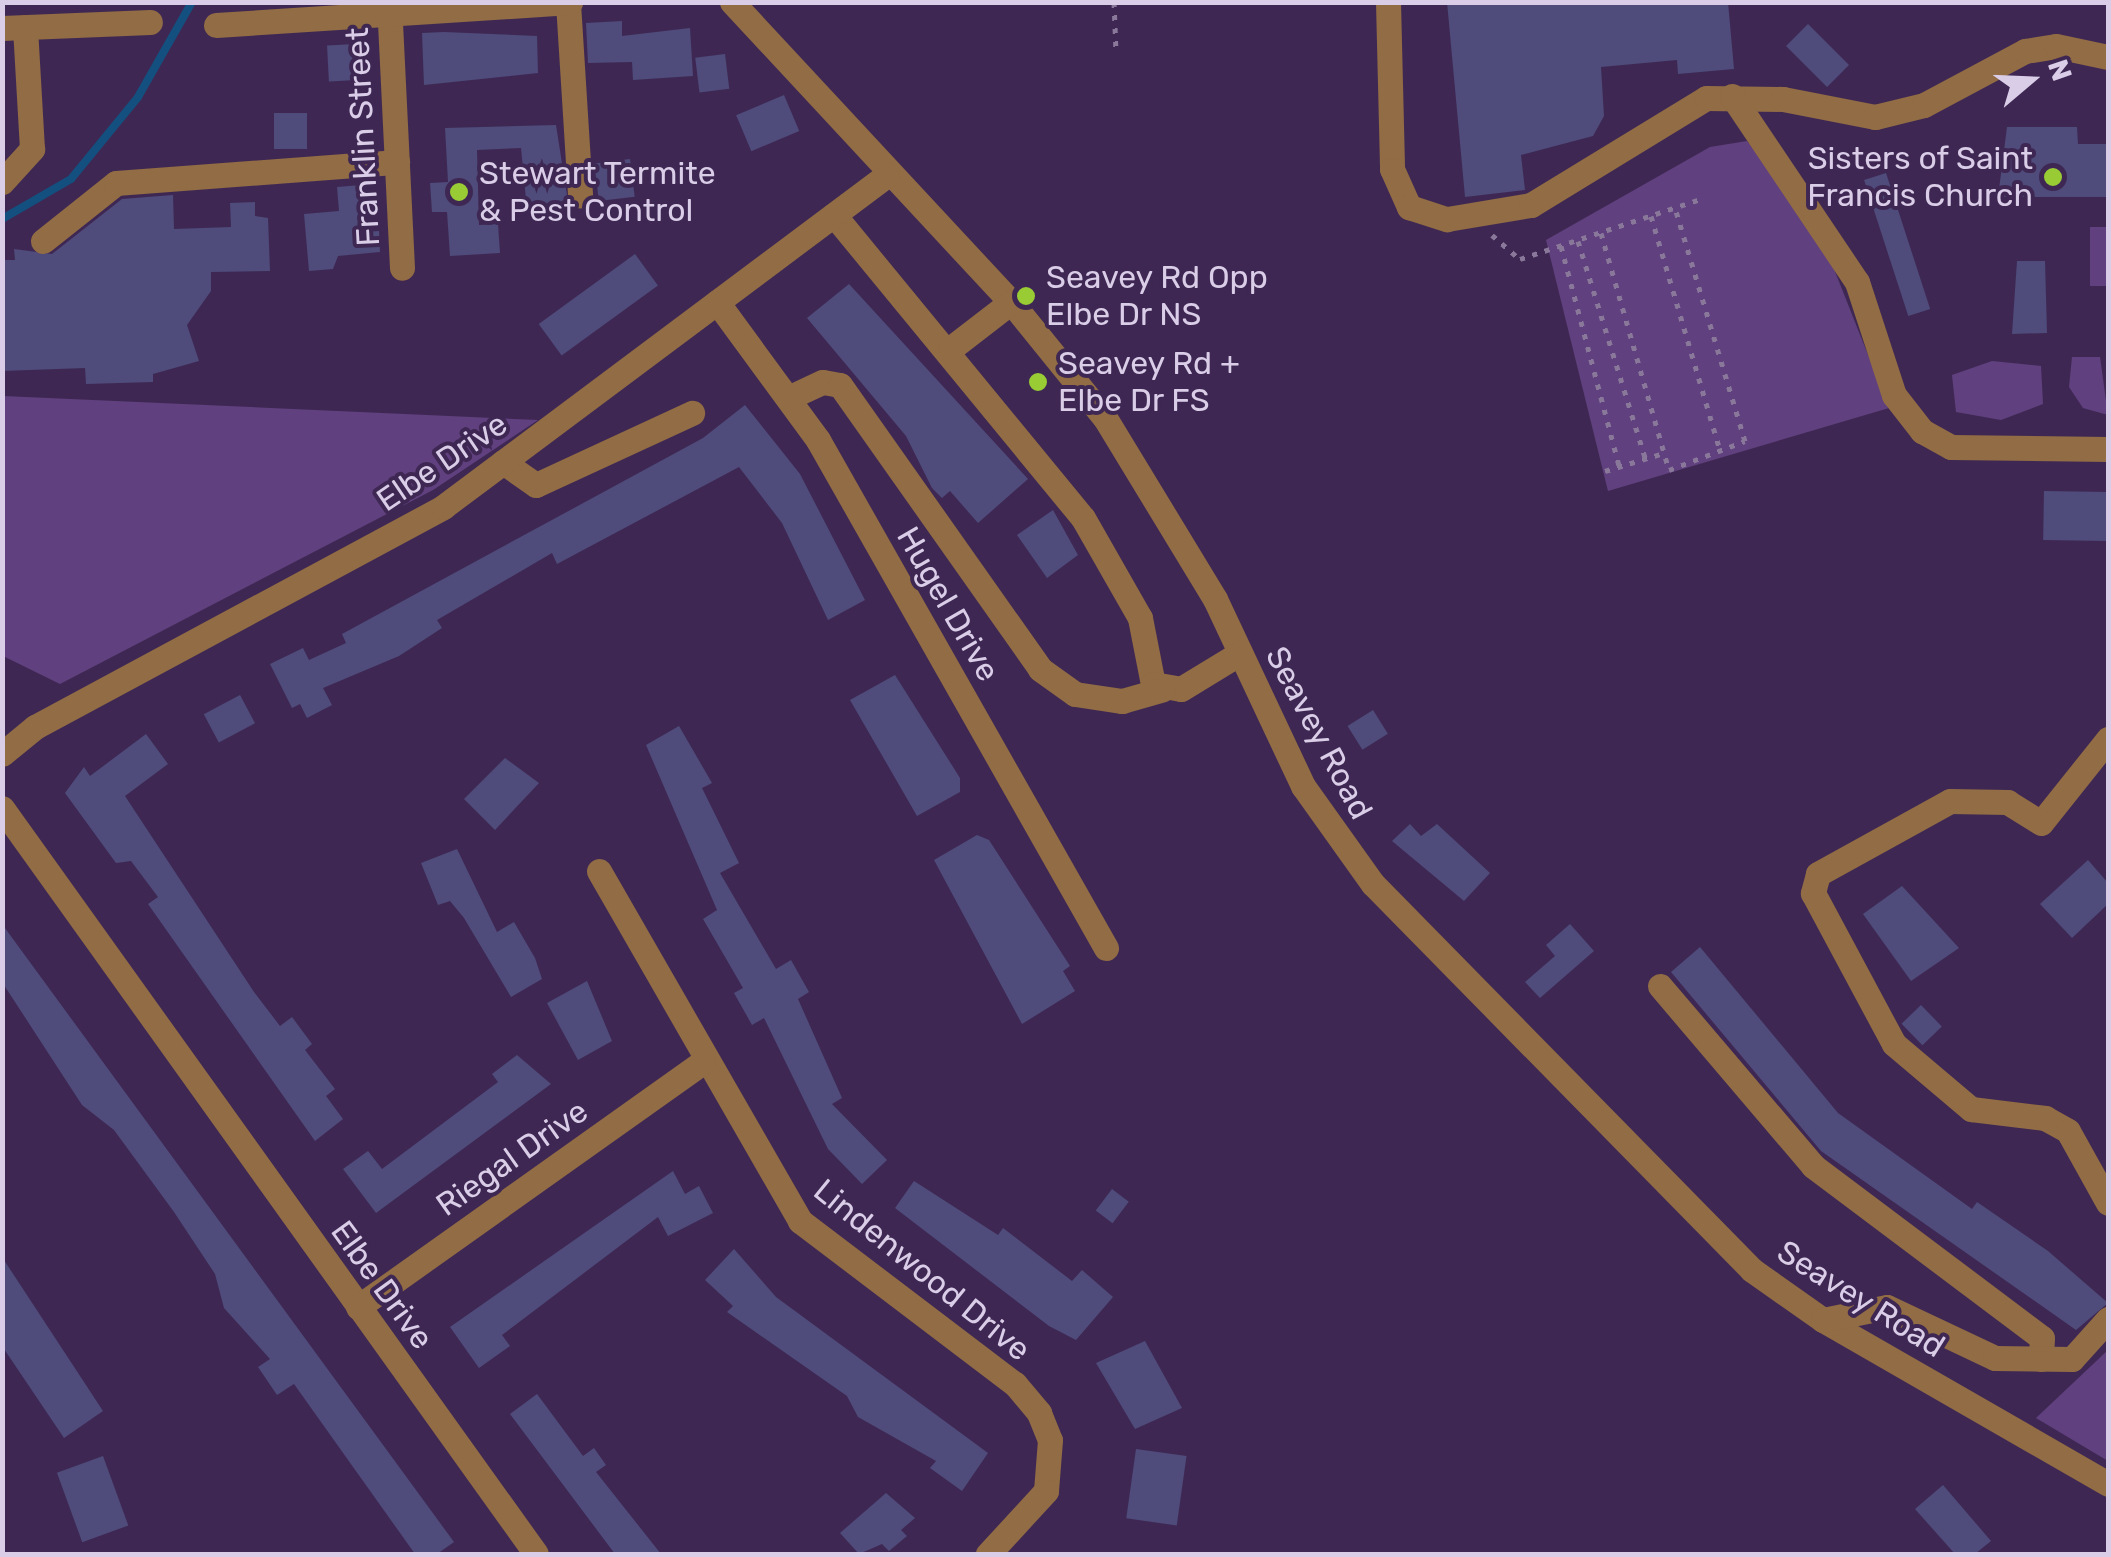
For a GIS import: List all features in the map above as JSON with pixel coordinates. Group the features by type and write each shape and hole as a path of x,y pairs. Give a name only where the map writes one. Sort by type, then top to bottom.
{"street":[{"path":"216,25 389,8 569,2 580,196"},
{"name":"Seavey Road","path":"732,2 887,175 1011,302 1163,506 1240,653 1302,786 1373,884 1738,1256 1823,1320 2108,1484"},
{"path":"1388,2 1397,187 1420,215 1484,215 1531,205 1676,111 1732,96 1874,117 1924,105 2025,51 2108,57"},
{"name":"Franklin Street","path":"389,8 402,268"},
{"path":"12,176 32,150 14,28 150,22"},
{"path":"1732,96 1857,282 1894,395 1922,431 1952,446 2108,450"},
{"path":"43,241 116,183 397,162"},
{"name":"Elbe Drive","path":"2,754 35,727 427,516 887,175"},
{"path":"834,215 950,348 1083,518 1140,618 1161,690"},
{"name":"Hugel Drive","path":"717,302 788,398 1106,948"},
{"path":"950,348 1011,302"},
{"path":"788,398 823,382 840,385 1040,669 1075,694 1122,700 1181,689 1240,653"},
{"path":"503,462 536,485 692,413"},
{"path":"2108,738 2041,823 2008,802 1950,801 1818,874 1813,894 1894,1044 1971,1109 2045,1118 2068,1131 2108,1203"},
{"name":"Elbe Drive","path":"2,808 536,1554"},
{"name":"Lindenwood Drive","path":"600,871 703,1062 800,1221 1015,1384 1039,1413 1050,1440 1046,1491 988,1554"},
{"path":"1660,986 1799,1152 2042,1338 2041,1359"},
{"name":"Riegal Drive","path":"358,1307 703,1062"},
{"path":"1823,1320 1887,1307 1994,1358 2041,1359 2084,1355 2108,1319"}],"path":[{"path":"1114,2 1116,52"},
{"path":"1484,215 1494,239 1520,259 1700,199"},
{"path":"1601,233 1669,470 1744,440 1675,207"},
{"path":"1651,216 1720,450"},
{"path":"1578,240 1646,458"},
{"path":"1561,246 1619,466"},
{"path":"1605,471 1664,453"}],"shaded area":[{"path":"1747,141 1815,221 1889,408 1608,491 1546,240 1710,147"},
{"path":"2090,227 2108,227 2108,286 2090,286"},
{"path":"2072,357 2100,357 2108,415 2083,408 2069,387"},
{"path":"1992,361 2041,366 2043,404 2001,420 1956,412 1952,375"},
{"path":"3,396 538,420 433,490 60,684 3,656"},
{"path":"2108,1350 2108,1461 2036,1418"}],"building":[{"path":"1447,2 1728,2 1734,69 1678,74 1677,60 1601,67 1604,116 1593,136 1521,155 1525,190 1465,197"},
{"path":"622,21 622,36 690,28 693,76 633,80 632,62 588,63 586,23"},
{"path":"1808,24 1849,65 1827,87 1786,46"},
{"path":"422,33 537,36 538,73 424,85"},
{"path":"355,44 357,80 329,81 327,45"},
{"path":"725,54 729,89 699,92 695,58"},
{"path":"784,95 799,131 751,151 736,115"},
{"path":"274,113 307,113 307,149 274,149"},
{"path":"556,125 569,208 527,210 521,148 477,150 479,225 498,224 500,253 450,256 447,212 432,212 430,183 448,182 445,128"},
{"name":"Sisters of Saint Francis Church","path":"2007,127 2077,127 2078,144 2108,144 2108,197 1998,197"},
{"path":"630,159 635,197 599,201 594,163"},
{"path":"1886,173 1930,309 1908,316 1864,180"},
{"path":"362,185 365,232 379,231 380,252 338,256 333,269 309,271 304,214 339,211 337,187"},
{"path":"173,195 174,229 231,227 230,203 255,202 255,216 268,218 270,271 211,272 211,291 187,325 199,361 153,374 153,382 86,384 85,368 2,371 2,260 15,260 14,249 52,254 122,199"},
{"path":"635,254 658,286 562,355 539,324"},
{"path":"2017,261 2045,261 2047,333 2012,334"},
{"path":"849,284 1028,479 978,523 950,491 942,498 932,488 906,436 807,318"},
{"path":"745,405 800,474 865,600 828,620 782,523 739,467 557,564 552,553 437,620 442,628 399,656 323,688 332,705 307,718 300,704 292,708 270,664 303,648 309,660 346,643 342,634 703,438"},
{"path":"2044,491 2108,492 2107,541 2043,540"},
{"path":"1053,510 1078,555 1047,578 1017,535"},
{"path":"895,675 960,778 960,792 917,816 850,700"},
{"path":"240,695 255,723 219,743 204,714"},
{"path":"1373,710 1388,734 1362,750 1348,726"},
{"path":"679,726 712,783 702,788 739,863 720,873 776,969 791,960 809,992 798,999 842,1098 832,1104 887,1160 862,1184 828,1149 764,1018 752,1025 734,993 743,988 703,919 717,910 646,745"},
{"path":"146,734 168,764 125,796 254,992 280,1026 292,1017 312,1044 305,1050 335,1089 326,1096 343,1119 315,1141 148,904 158,897 131,861 116,863 65,793 84,767 90,776"},
{"path":"505,758 539,783 495,830 464,799"},
{"path":"1410,824 1421,836 1437,824 1490,873 1464,901 1392,841"},
{"path":"977,835 989,840 1070,966 1063,971 1075,991 1022,1024 934,860"},
{"path":"457,849 497,932 514,922 535,958 542,979 511,997 464,918 450,901 438,905 421,863"},
{"path":"2088,860 2108,883 2108,904 2072,938 2040,904"},
{"path":"1902,886 1959,948 1911,981 1863,914"},
{"path":"2,924 454,1542 437,1554 415,1554 294,1384 277,1395 258,1367 270,1359 224,1308 215,1274 174,1212 114,1130 82,1105 2,982"},
{"path":"1570,924 1594,951 1540,998 1525,982 1555,956 1546,945"},
{"path":"1700,947 1838,1113 1972,1209 1977,1202 2048,1251 2108,1303 2076,1330 1821,1151 1671,972"},
{"path":"587,981 612,1041 578,1060 547,1003"},
{"path":"1921,1005 1942,1027 1922,1045 1902,1024"},
{"path":"517,1055 551,1084 376,1213 343,1169 368,1151 382,1169 498,1082 492,1074"},
{"path":"673,1171 685,1194 699,1186 713,1213 668,1236 658,1217 502,1335 510,1346 479,1368 450,1327"},
{"path":"914,1181 998,1235 1003,1228 1072,1281 1082,1270 1113,1297 1076,1340 1049,1326 895,1208"},
{"path":"1112,1189 1129,1202 1113,1223 1096,1211"},
{"path":"734,1249 776,1297 988,1453 962,1491 930,1468 936,1461 858,1417 847,1396 727,1312 733,1306 705,1280"},
{"path":"2,1257 103,1411 64,1438 2,1346"},
{"path":"1145,1341 1182,1408 1135,1429 1096,1363"},
{"path":"537,1394 583,1456 594,1448 606,1465 596,1472 661,1554 615,1554 510,1414"},
{"path":"1136,1449 1187,1456 1177,1525 1126,1518"},
{"path":"103,1456 128,1526 82,1542 57,1473"},
{"path":"1943,1485 1991,1541 1975,1554 1955,1554 1915,1509"},
{"path":"886,1493 915,1518 901,1530 907,1536 889,1551 882,1544 859,1554 840,1533"}],"waterway":[{"path":"2,219 71,179 138,97 192,2"}],"place":[{"name":"Sisters of Saint Francis Church","path":"2053,177"},
{"name":"Stewart Termite & Pest Control","path":"459,192"},
{"name":"Seavey Rd Opp Elbe Dr NS","path":"1026,296"},
{"name":"Seavey Rd + Elbe Dr FS","path":"1038,382"}]}
